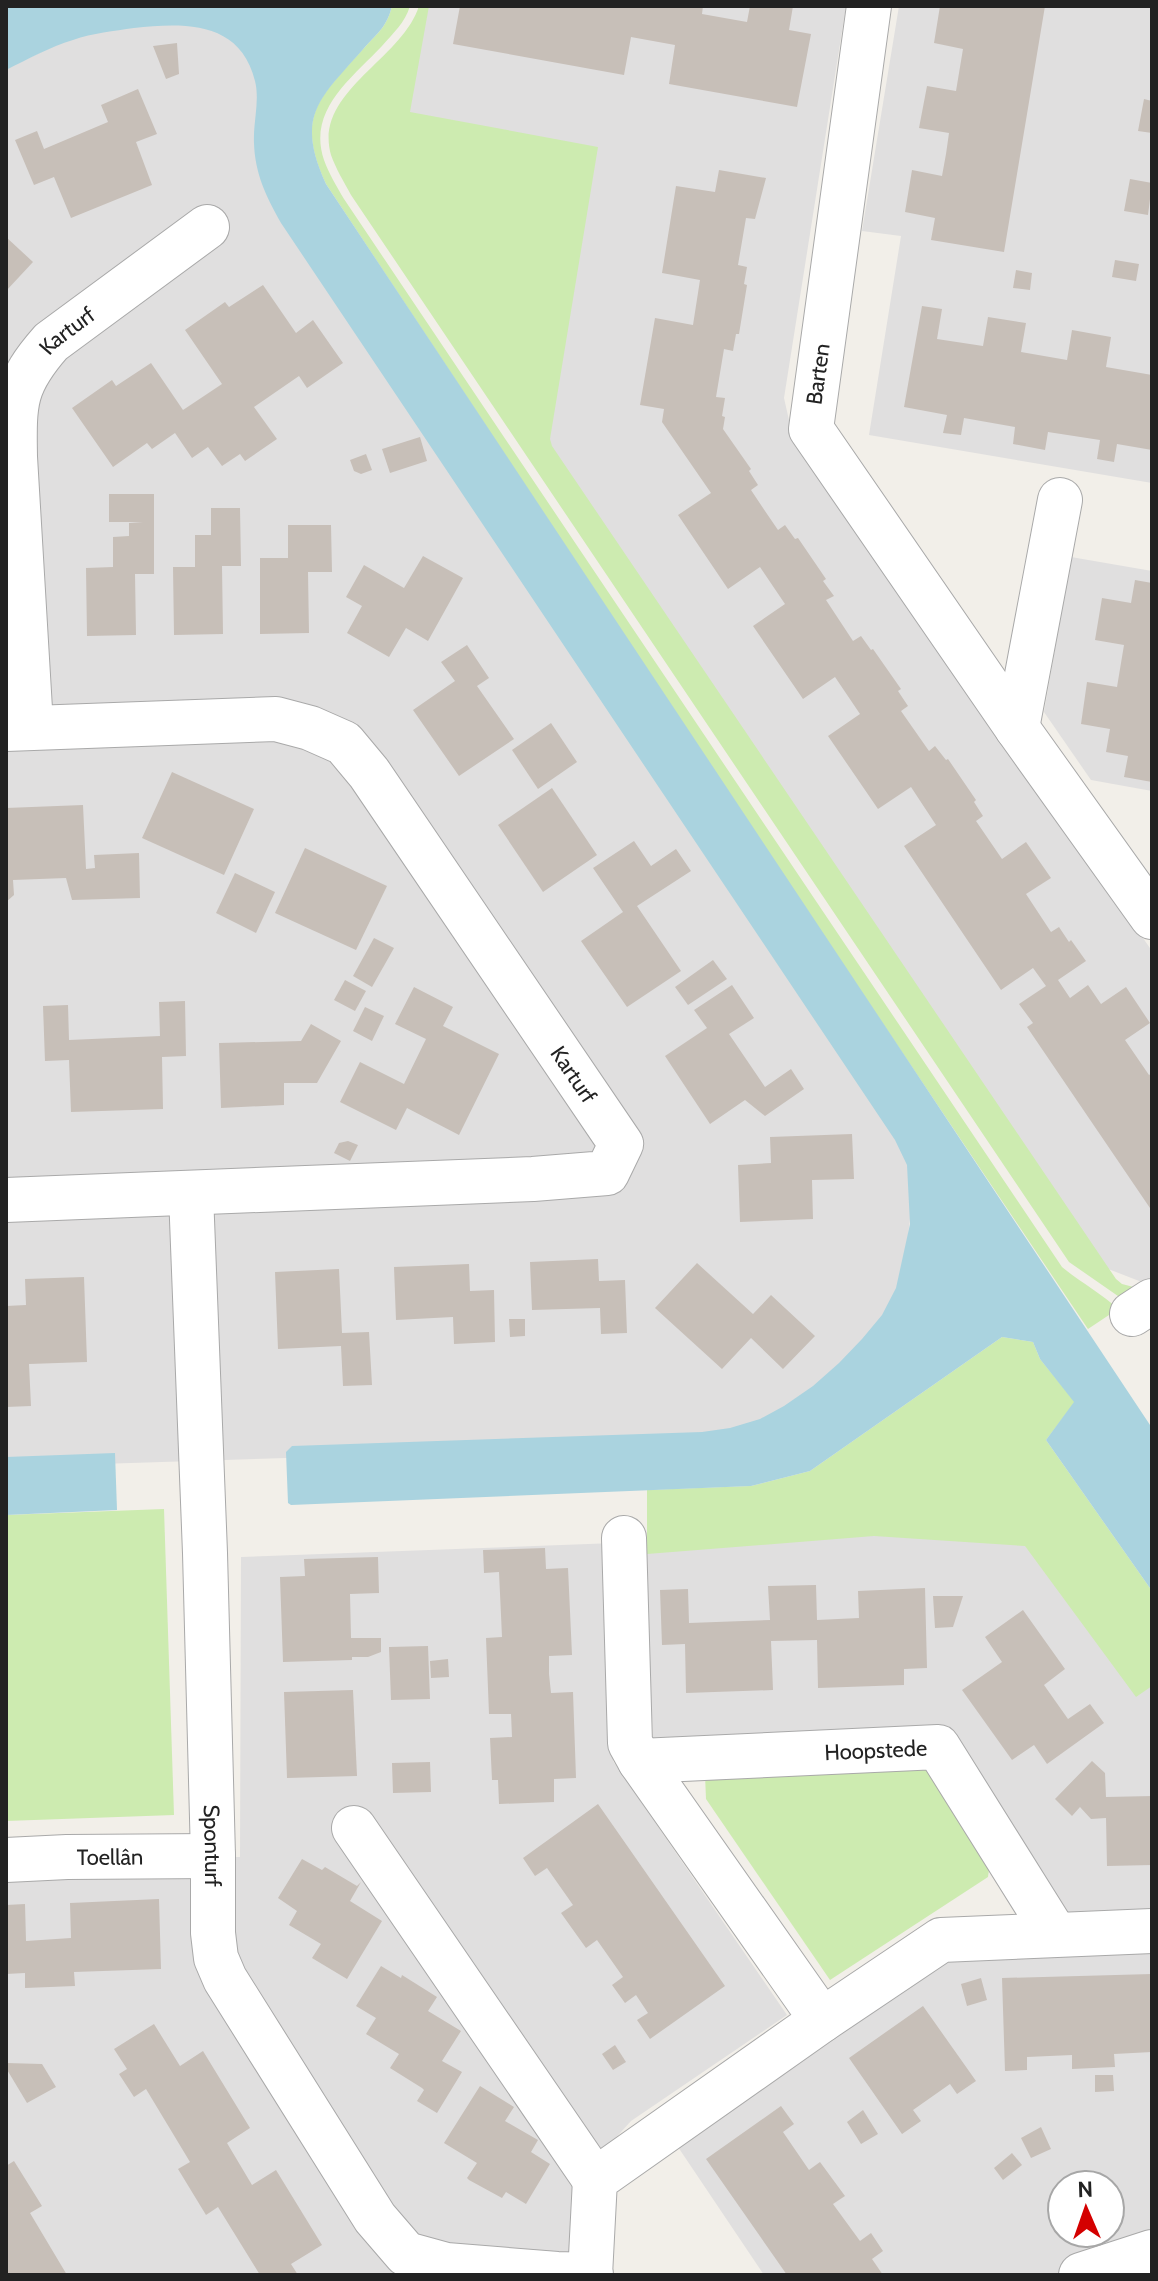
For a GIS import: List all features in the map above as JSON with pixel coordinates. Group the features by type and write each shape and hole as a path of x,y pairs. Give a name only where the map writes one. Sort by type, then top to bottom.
{"street":[{"name":"Barten","path":"869,6 811,429 1017,728 1152,917"},
{"name":"Karturf","path":"6,1200 533,1179 607,1173 621,1144 369,773 344,743 310,728 276,719 19,728 14,417 19,391 31,365 51,342 207,227"},
{"path":"1017,728 1060,500"},
{"name":"Sponturf","path":"191,1194 216,1958 225,1979 404,2265 590,2275"},
{"path":"624,1538 630,1743 822,2020"},
{"name":"Hoopstede","path":"640,1761 938,1747 1055,1934"},
{"path":"354,1828 595,2180 590,2275"},
{"name":"Toellân","path":"6,1860 213,1856"},
{"path":"595,2180 941,1940 1152,1931"},
{"path":"1081,2275 1152,2252"}],"shaded area":[{"path":"420,6 846,6 784,398 791,429 1152,951 1152,1286 1098,1265 541,453 402,140"},
{"path":"899,6 1152,6 1152,483 869,435 901,236 862,231"},
{"path":"112,18 250,28 266,166 893,1127 915,1176 899,1313 792,1418 696,1445 6,1467 6,69"},
{"path":"1071,557 1152,571 1152,791 1091,780 1044,712"},
{"path":"875,1533 1028,1542 1152,1683 1152,2275 764,2275 678,2147 950,1957 1064,1954 936,1731 653,1739 644,1551"},
{"path":"615,1543 613,1761 787,2015 631,2121 573,2185 576,2275 6,2275 6,1859 240,1857 241,1557"}],"green space":[{"path":"392,6 410,6 398,28 346,83 327,110 320,142 333,180 1062,1267 1118,1309 1088,1329 326,184 312,141 312,124 317,108 335,80 382,28"},
{"path":"419,6 429,6 410,112 598,147 550,439 552,446 1116,1279 1122,1284 1145,1290 1128,1303 1069,1262 351,195 331,155 329,133 335,113 346,94 396,43"},
{"path":"1002,1337 1033,1342 1040,1359 1075,1402 1046,1440 1152,1591 1152,1686 1136,1697 1025,1546 874,1536 647,1554 647,1490 751,1486 810,1471"},
{"path":"164,1509 174,1815 6,1821 6,1515"},
{"path":"924,1766 990,1862 988,1877 830,1980 706,1799 705,1775"}],"water":[{"path":"6,6 392,6 382,28 336,80 317,108 312,140 326,184 1152,1428 1152,1591 1046,1440 1074,1402 1040,1359 1033,1342 1002,1337 810,1471 751,1486 288,1503 286,1452 292,1446 702,1432 760,1419 784,1406 813,1386 862,1339 882,1315 896,1288 910,1224 907,1165 895,1140 281,223 259,175 254,143 255,81 248,61 237,46 223,36 190,26 134,28 73,40 6,70"},
{"path":"115,1453 117,1510 6,1515 6,1457"}],"building":[{"path":"460,6 703,6 702,14 747,22 750,6 793,6 789,30 811,34 797,107 669,84 675,45 631,37 624,75 453,44"},
{"path":"940,6 1045,6 1004,252 931,240 935,218 905,212 912,170 942,176 946,154 949,133 919,128 927,86 956,91 963,49 934,43"},
{"path":"177,43 179,74 166,79 153,46"},
{"path":"138,89 157,134 136,142 152,185 71,218 54,177 34,185 15,140 37,131 44,149 108,122 101,105"},
{"path":"1144,99 1152,101 1152,133 1138,131"},
{"path":"719,170 766,178 755,219 746,218 738,265 747,267 739,334 736,334 733,351 724,349 716,397 725,398 723,429 751,469 749,471 758,485 751,490 778,530 785,525 795,539 798,538 826,579 823,581 834,596 826,600 853,641 861,636 873,649 901,689 898,691 908,706 901,711 929,751 935,746 948,759 976,800 974,802 983,816 976,821 1002,859 1026,842 1051,878 1026,894 1051,932 1059,927 1086,961 1058,980 1070,998 1088,985 1101,1004 1126,987 1150,1023 1125,1040 1149,1075 1152,1073 1152,1211 1027,1027 1033,1023 1019,1004 1046,986 1033,968 1001,990 904,846 936,825 911,787 878,809 828,736 860,714 835,677 803,699 753,626 785,604 760,567 728,589 678,515 711,493 662,422 664,409 640,405 655,318 693,325 700,280 662,273 676,186 715,192"},
{"path":"1130,179 1152,183 1148,215 1124,211"},
{"path":"6,237 33,262 6,291"},
{"path":"1115,260 1139,264 1136,281 1112,277"},
{"path":"1016,270 1032,273 1030,290 1013,288"},
{"path":"263,285 296,333 313,320 343,363 307,388 299,376 254,407 277,439 245,461 240,454 222,466 208,447 192,458 175,433 152,449 147,443 113,467 72,408 112,380 116,386 151,363 183,410 222,384 185,330 225,302 229,307"},
{"path":"922,306 942,309 937,339 983,346 988,317 1026,323 1021,352 1067,360 1072,330 1111,337 1106,367 1152,375 1152,450 1117,444 1114,462 1097,459 1100,440 1048,432 1045,450 1013,444 1015,427 964,418 961,435 943,433 947,415 904,407"},
{"path":"420,437 427,461 390,473 382,449"},
{"path":"366,454 372,470 361,474 354,471 350,460"},
{"path":"109,494 154,494 154,574 135,574 136,635 87,636 86,568 113,567 113,537 129,536 129,523 143,522 109,522"},
{"path":"211,508 240,508 241,566 222,566 223,634 174,635 173,567 195,567 195,535 211,535"},
{"path":"288,525 331,525 332,572 308,572 309,633 260,634 260,558 288,558"},
{"path":"423,556 463,578 428,641 406,628 389,657 347,633 362,606 346,597 364,565 404,588"},
{"path":"1135,580 1152,583 1152,782 1124,777 1128,756 1106,752 1110,729 1081,724 1087,682 1117,687 1124,645 1095,640 1102,598 1131,603"},
{"path":"467,645 489,678 477,686 514,739 459,776 413,710 455,681 441,662"},
{"path":"551,723 577,762 538,789 512,750"},
{"path":"172,772 254,809 224,875 142,838"},
{"path":"552,788 597,855 543,892 498,825"},
{"path":"83,805 86,869 95,868 94,855 139,853 140,898 72,900 66,878 13,880 14,895 6,902 6,808"},
{"path":"634,841 651,866 676,849 691,871 637,906 681,971 627,1007 581,941 623,912 593,868"},
{"path":"305,848 387,886 356,950 275,913"},
{"path":"235,873 275,892 256,933 216,913"},
{"path":"374,938 394,948 372,987 353,976"},
{"path":"713,960 727,979 688,1005 675,987"},
{"path":"345,980 366,991 355,1011 334,1000"},
{"path":"732,985 754,1018 729,1034 765,1087 791,1069 804,1089 765,1116 745,1100 710,1124 665,1056 707,1028 694,1010"},
{"path":"414,987 453,1007 443,1026 499,1054 459,1135 407,1108 396,1130 340,1102 360,1062 404,1084 426,1039 395,1024"},
{"path":"185,1001 186,1056 162,1057 163,1109 71,1112 69,1060 45,1061 43,1006 68,1005 69,1040 160,1036 159,1002"},
{"path":"365,1007 384,1016 372,1041 353,1031"},
{"path":"311,1024 341,1041 317,1083 284,1083 284,1105 221,1108 219,1043 301,1041"},
{"path":"852,1134 854,1179 812,1180 813,1219 740,1222 738,1165 771,1163 770,1137"},
{"path":"348,1141 358,1145 350,1161 334,1153 339,1143"},
{"path":"598,1259 599,1281 625,1280 627,1333 601,1334 600,1308 532,1310 530,1262"},
{"path":"697,1263 753,1314 771,1295 815,1336 783,1369 751,1338 722,1369 655,1308"},
{"path":"469,1264 470,1291 494,1290 495,1342 454,1344 453,1317 396,1320 394,1267"},
{"path":"339,1269 342,1333 369,1332 372,1385 343,1386 341,1346 278,1349 275,1272"},
{"path":"84,1277 87,1362 29,1364 31,1406 6,1407 6,1306 26,1305 25,1279"},
{"path":"509,1319 525,1319 525,1336 510,1337"},
{"path":"545,1548 546,1569 568,1568 572,1655 549,1656 549,1674 551,1693 573,1692 576,1778 554,1779 554,1802 499,1804 498,1780 492,1780 490,1738 512,1737 511,1714 489,1714 486,1638 502,1637 499,1572 484,1573 483,1550"},
{"path":"378,1557 379,1593 350,1594 351,1638 381,1638 381,1652 368,1657 352,1657 352,1660 283,1662 280,1577 305,1576 304,1559"},
{"path":"816,1585 817,1620 859,1618 858,1591 925,1588 927,1668 904,1669 904,1685 818,1688 817,1640 771,1641 773,1690 686,1693 685,1644 662,1645 660,1590 688,1589 689,1623 770,1620 768,1586"},
{"path":"933,1596 963,1596 953,1627 935,1628"},
{"path":"1023,1610 1065,1669 1044,1685 1068,1719 1090,1704 1104,1723 1047,1764 1034,1745 1012,1760 962,1690 1002,1662 985,1637"},
{"path":"428,1646 430,1699 391,1700 389,1647"},
{"path":"448,1659 449,1677 431,1678 430,1661"},
{"path":"353,1690 357,1776 287,1778 284,1692"},
{"path":"1092,1761 1105,1773 1106,1797 1152,1796 1152,1865 1107,1866 1106,1818 1091,1819 1080,1807 1072,1816 1055,1799"},
{"path":"430,1762 431,1792 393,1793 392,1763"},
{"path":"598,1804 725,1986 650,2039 637,2020 648,2013 636,1995 625,2003 612,1985 623,1977 597,1940 586,1948 561,1913 573,1905 547,1868 535,1876 523,1858"},
{"path":"302,1859 322,1870 325,1867 357,1886 361,1882 350,1901 382,1921 347,1979 312,1958 321,1944 289,1925 297,1911 278,1898"},
{"path":"159,1899 161,1969 74,1972 75,1986 25,1988 25,1973 6,1974 6,1905 25,1904 26,1941 71,1938 70,1903"},
{"path":"381,1966 437,1997 428,2011 461,2031 442,2061 462,2072 437,2113 417,2101 424,2090 422,2088 390,2068 399,2054 366,2034 376,2018 356,2006"},
{"path":"1152,1974 1152,2052 1114,2054 1115,2067 1072,2069 1072,2055 1027,2057 1027,2070 1005,2071 1002,1978"},
{"path":"981,1978 987,2000 967,2006 961,1984"},
{"path":"923,2006 976,2081 957,2094 950,2084 913,2110 921,2121 902,2134 849,2058"},
{"path":"154,2024 180,2066 203,2051 250,2128 227,2143 252,2185 276,2170 322,2245 291,2264 298,2275 260,2275 218,2207 206,2215 178,2169 190,2162 146,2089 134,2097 119,2074 127,2069 114,2049"},
{"path":"615,2045 626,2062 613,2070 602,2054"},
{"path":"6,2063 42,2064 56,2087 27,2103"},
{"path":"1095,2075 1113,2075 1114,2091 1095,2092"},
{"path":"480,2086 514,2107 505,2121 538,2140 531,2152 550,2164 526,2204 506,2192 502,2198 469,2180 467,2178 477,2163 444,2143"},
{"path":"781,2106 794,2124 783,2132 809,2170 820,2162 845,2196 833,2204 860,2241 871,2233 883,2251 872,2259 883,2275 787,2275 706,2159"},
{"path":"863,2110 878,2134 861,2144 847,2122"},
{"path":"1041,2127 1051,2149 1031,2158 1021,2138"},
{"path":"1012,2153 1022,2165 1003,2180 994,2168"},
{"path":"14,2161 42,2206 30,2213 67,2275 6,2275 6,2166"}]}
